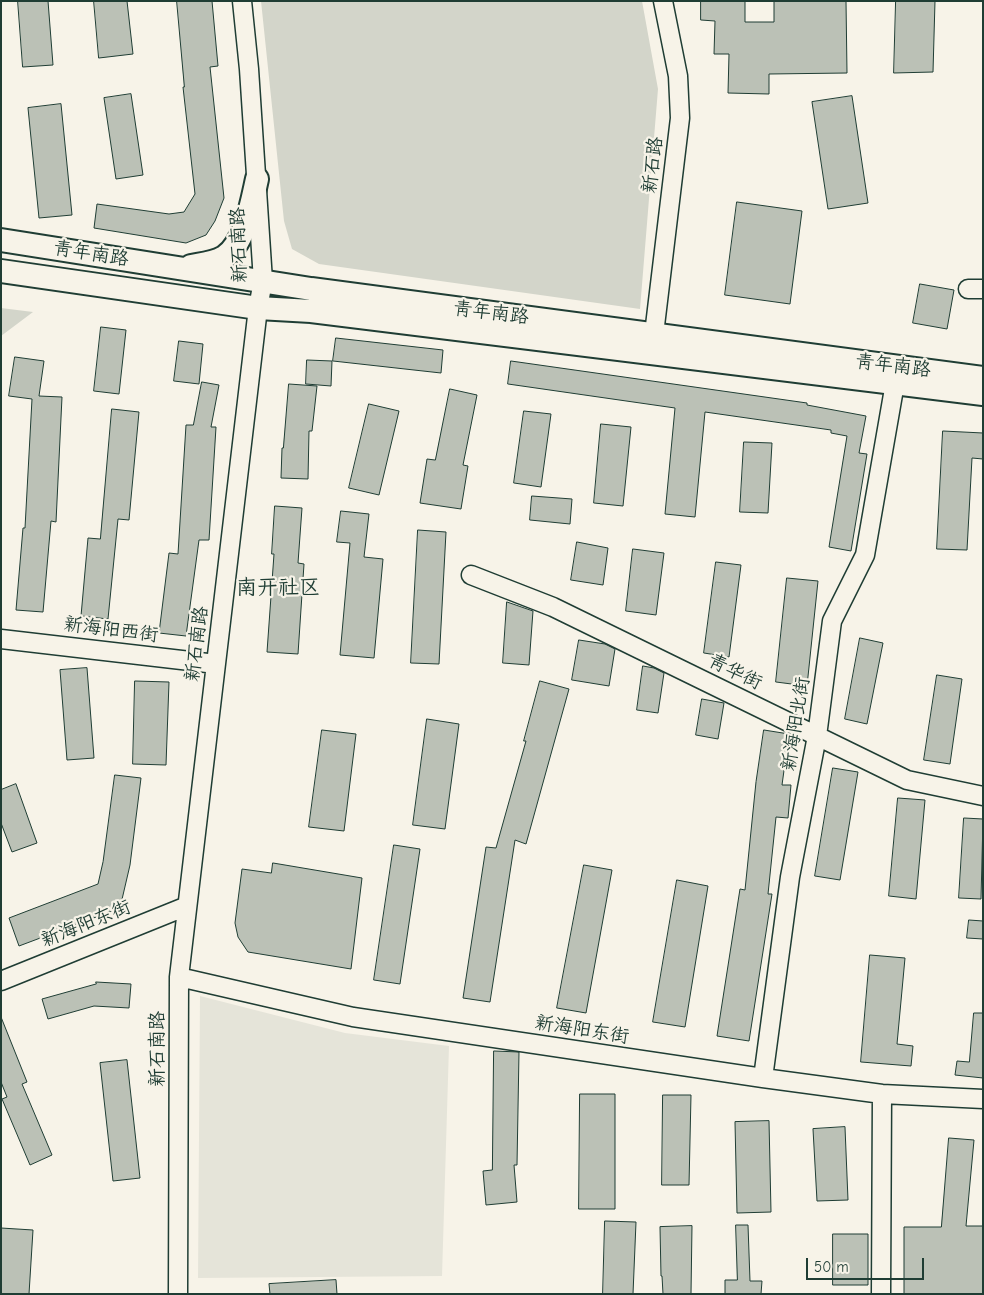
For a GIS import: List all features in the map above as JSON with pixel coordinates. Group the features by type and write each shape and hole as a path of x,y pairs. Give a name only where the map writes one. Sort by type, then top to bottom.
{"main road":[{"path":"178,268 212,262 230,252 238,241 246,222 257,179"},
{"name":"青年南路","path":"1,240 321,291 983,378"},
{"name":"青年南路","path":"1,271 258,308 311,311 983,394"}],"street":[{"name":"新石南路","path":"178,1294 179,977 258,308 263,281 249,69 242,1"},
{"name":"新石路","path":"654,334 680,118 678,76 663,1"},
{"name":"新海阳北街","path":"763,1078 790,877 817,736 832,621 865,555 895,383"},
{"name":"青华街","path":"471,575 552,607 907,780 983,796"},
{"name":"新海阳西街","path":"1,639 216,664"},
{"name":"新海阳东街","path":"1,981 187,906"},
{"name":"新海阳东街","path":"179,977 354,1017 882,1094 983,1099"},
{"path":"881,1294 882,1094"}],"shaded area":[{"path":"261,1 642,1 658,89 640,309 319,264 292,249 284,221"},
{"path":"1,308 33,312 1,336"},
{"path":"200,996 345,1033 449,1046 442,1276 198,1278"}],"building":[{"path":"18,1 48,1 53,65 23,67"},
{"path":"94,1 127,1 133,54 99,58"},
{"path":"177,1 212,1 218,66 210,67 224,198 215,221 206,235 186,243 94,228 97,204 169,214 184,212 195,194 183,87"},
{"path":"701,1 745,1 745,22 774,22 774,1 846,1 847,73 769,74 769,94 728,93 729,54 714,54 715,21 701,20"},
{"path":"896,1 935,1 933,72 894,73"},
{"path":"131,94 143,175 116,179 104,98"},
{"path":"852,96 868,203 828,209 812,102"},
{"path":"61,104 72,215 39,218 28,108"},
{"path":"737,202 802,211 790,304 725,295"},
{"path":"920,284 954,290 947,329 913,323"},
{"path":"101,327 126,330 119,394 94,391"},
{"path":"336,338 443,350 441,373 333,361"},
{"path":"179,341 203,344 199,384 174,381"},
{"path":"15,357 44,361 39,396 62,397 56,522 51,521 43,612 16,610 23,528 25,528 32,399 9,396"},
{"path":"307,360 332,361 331,386 306,384"},
{"path":"511,361 807,403 807,405 866,416 859,453 867,454 851,551 829,547 847,436 831,433 831,430 705,412 695,517 665,514 675,408 508,384"},
{"path":"202,382 219,385 211,427 216,427 209,540 199,540 186,636 159,633 169,553 178,554 186,425 193,425"},
{"path":"289,384 317,386 312,431 309,431 308,479 281,478 282,448"},
{"path":"450,389 477,395 463,465 468,466 461,509 420,503 427,459 435,460"},
{"path":"369,404 399,411 379,495 349,488"},
{"path":"112,409 139,412 129,520 118,519 108,619 81,616 88,538 100,539"},
{"path":"524,411 551,414 541,487 514,483"},
{"path":"601,424 631,427 623,506 594,503"},
{"path":"943,431 983,433 983,459 972,458 967,550 937,549"},
{"path":"744,442 772,443 768,513 740,512"},
{"path":"532,496 572,499 570,524 530,520"},
{"path":"275,506 302,508 298,563 304,564 298,654 267,652 274,554 272,554"},
{"path":"341,511 369,514 364,557 383,559 374,658 340,655 350,543 337,542"},
{"path":"418,530 446,532 439,664 411,663"},
{"path":"577,542 608,548 603,585 571,580"},
{"path":"633,549 664,553 656,615 626,611"},
{"path":"716,562 741,565 729,657 704,653"},
{"path":"787,578 818,581 807,686 776,682"},
{"path":"507,602 533,611 529,665 503,663"},
{"path":"860,638 883,643 867,724 845,719"},
{"path":"579,640 605,644 615,649 609,686 572,680"},
{"path":"643,666 654,668 664,673 658,713 637,710"},
{"path":"87,668 94,758 67,760 60,670"},
{"path":"937,675 962,679 950,764 924,760"},
{"path":"135,681 169,682 166,765 133,764"},
{"path":"540,681 569,689 526,844 515,840 490,1002 463,998 486,847 496,848 526,741 524,741"},
{"path":"702,699 724,703 718,739 696,735"},
{"path":"427,719 459,724 445,829 413,825"},
{"path":"322,730 356,734 344,831 309,827"},
{"path":"764,730 789,734 782,785 791,785 788,818 776,817 768,894 772,894 749,1041 717,1036 740,889 745,890 756,782"},
{"path":"833,768 858,772 840,880 815,876"},
{"path":"115,775 141,778 130,865 120,908 19,946 9,918 98,884 103,862"},
{"path":"16,784 37,843 12,852 1,823 1,790"},
{"path":"898,798 925,800 916,899 889,896"},
{"path":"964,818 983,819 981,899 959,898"},
{"path":"394,845 420,849 400,984 374,980"},
{"path":"273,863 362,878 351,969 248,952 238,937 235,923 242,869 271,873"},
{"path":"584,865 612,870 586,1013 557,1008"},
{"path":"677,880 708,886 685,1027 653,1022"},
{"path":"969,920 983,921 983,939 967,938"},
{"path":"870,955 905,958 897,1044 913,1046 911,1066 861,1062"},
{"path":"96,982 131,984 129,1008 94,1006 48,1019 42,999 96,984"},
{"path":"974,1013 983,1013 983,1078 955,1075 957,1061 969,1062"},
{"path":"1,1017 27,1082 22,1084 52,1155 30,1165 2,1099 7,1097 1,1082"},
{"path":"494,1051 519,1052 517,1165 514,1165 517,1202 486,1205 483,1171 492,1170"},
{"path":"127,1060 140,1178 113,1181 100,1063"},
{"path":"580,1094 615,1094 615,1209 579,1209"},
{"path":"663,1095 691,1095 689,1185 662,1185"},
{"path":"769,1121 771,1212 737,1213 735,1122"},
{"path":"845,1127 848,1200 817,1201 813,1129"},
{"path":"949,1138 974,1140 966,1226 983,1226 983,1294 904,1294 904,1227 941,1227"},
{"path":"605,1221 636,1222 633,1294 603,1294"},
{"path":"736,1225 748,1225 750,1281 762,1281 761,1294 725,1294 725,1280 737,1280"},
{"path":"692,1226 691,1294 663,1294 660,1227"},
{"path":"1,1228 33,1230 29,1294 1,1294"},
{"path":"833,1234 868,1234 868,1285 833,1285"},
{"path":"336,1280 337,1294 270,1294 269,1284"}],"district":[{"name":"南开社区","path":"278,588"}]}
